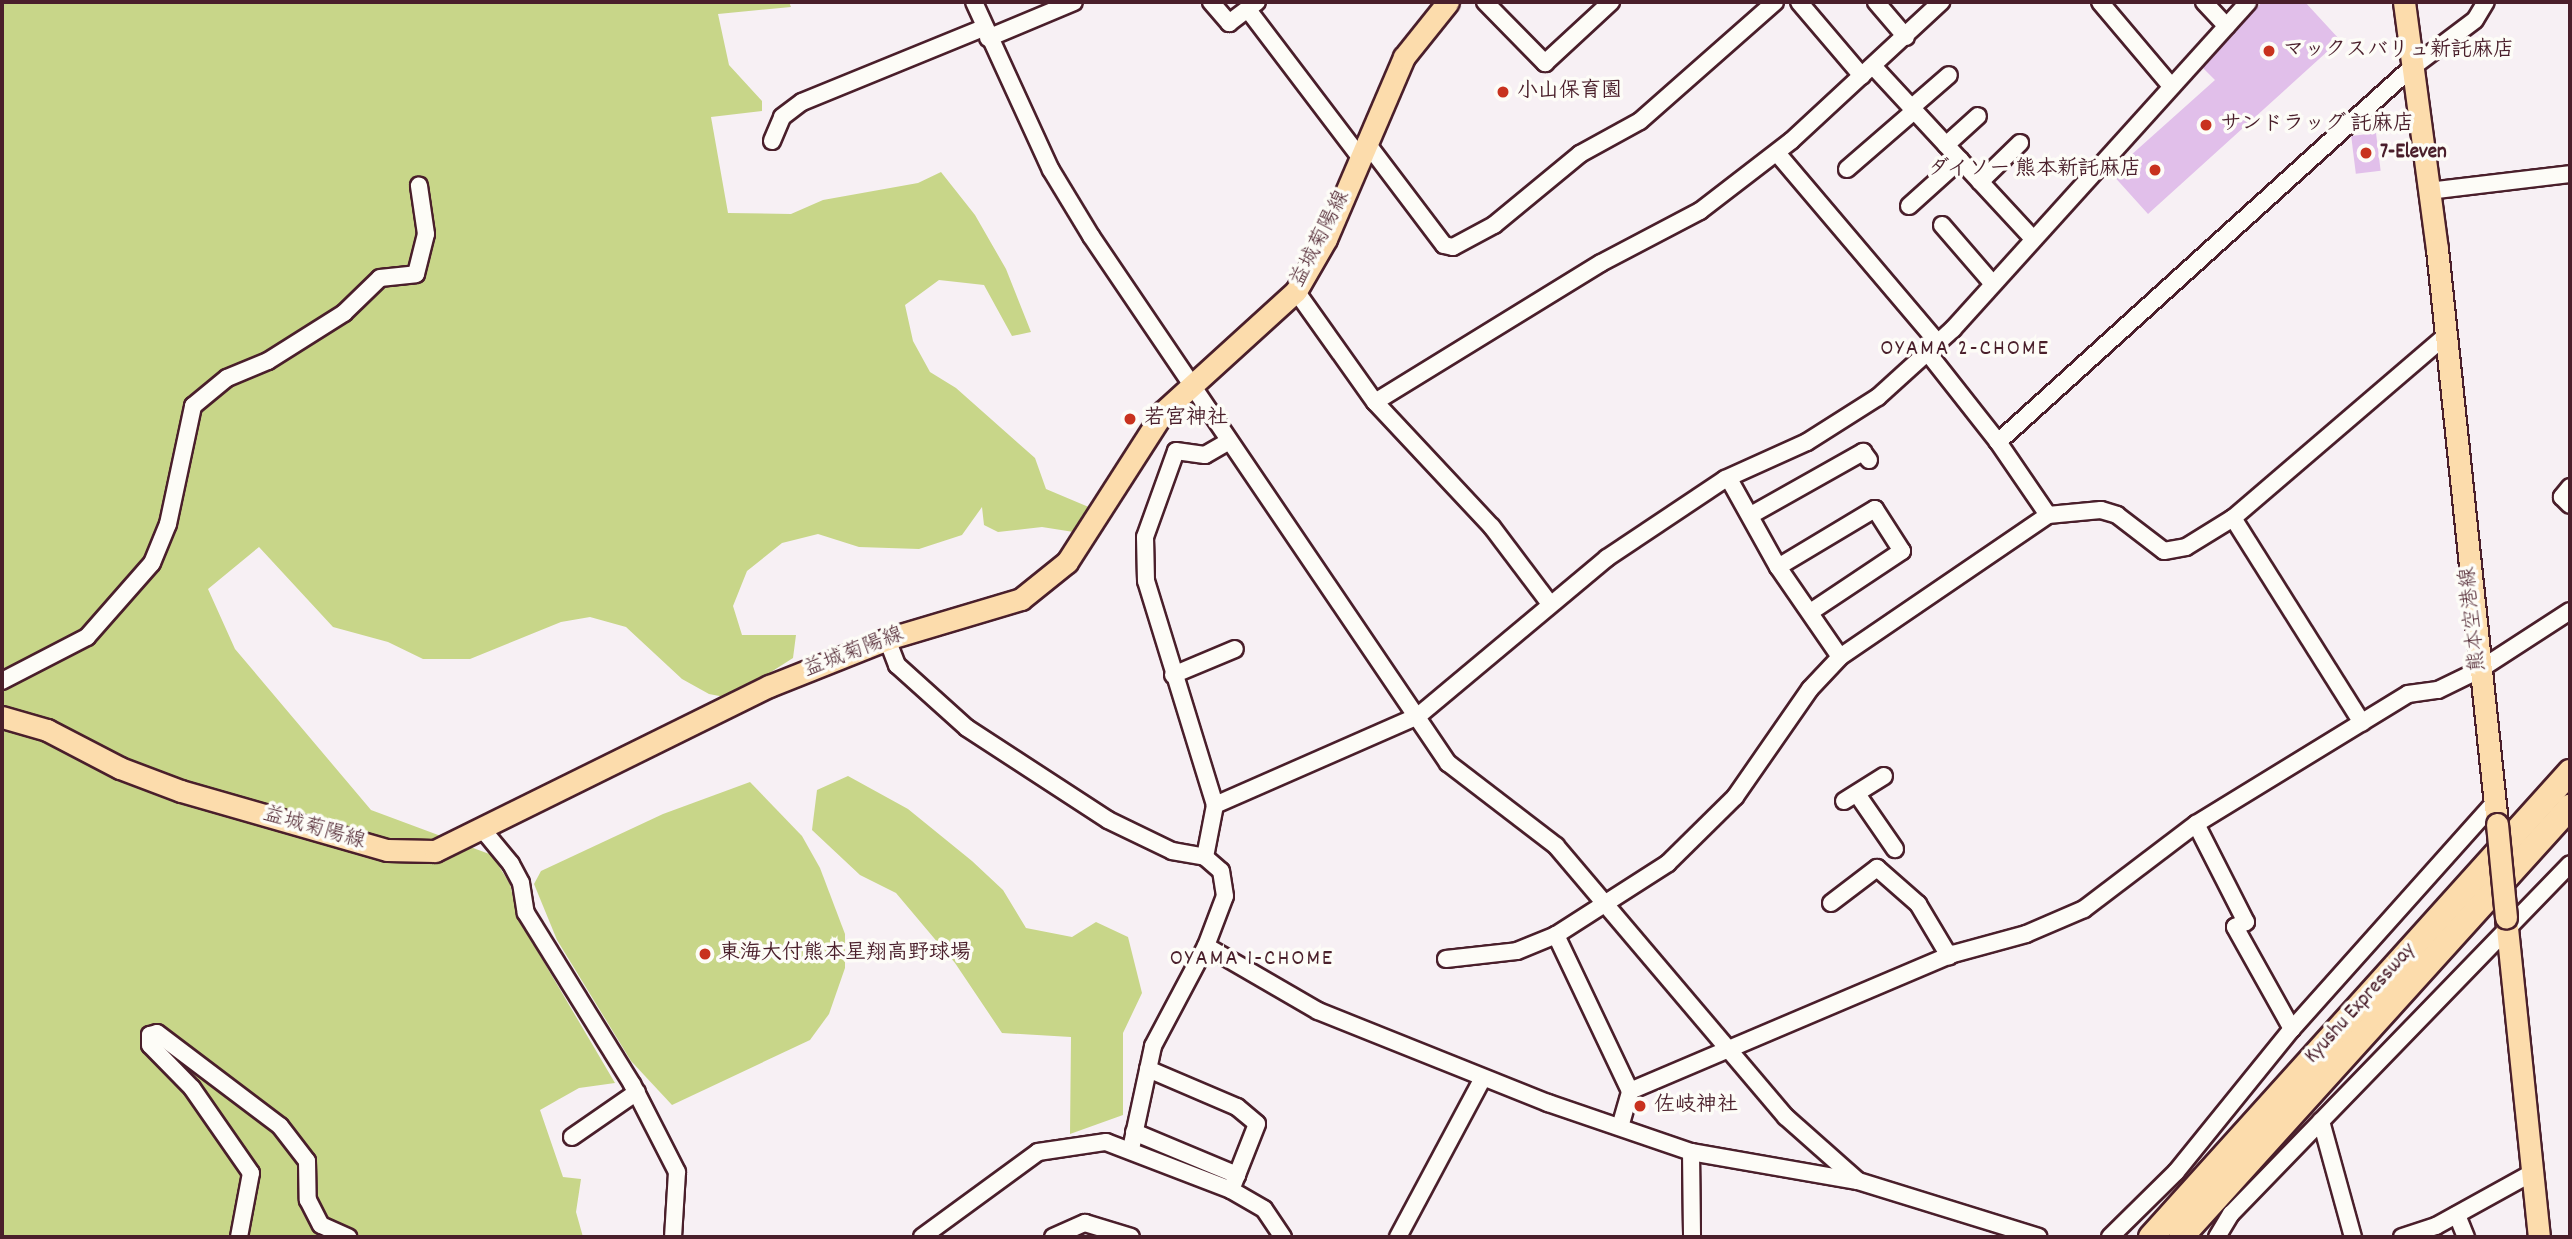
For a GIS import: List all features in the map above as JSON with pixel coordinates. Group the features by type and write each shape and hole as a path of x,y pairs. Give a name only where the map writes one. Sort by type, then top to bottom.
{"highway":[{"name":"Kyushu Expressway","path":"2151,1237 2570,772"},
{"name":"Kyushu Expressway","path":"2181,1237 2570,807"}],"main road":[{"name":"益城菊陽線","path":"2,717 47,730 120,768 181,791 387,850 435,851 483,830 769,686 887,639 1021,599 1045,585 1067,562 1158,419 1296,291 1326,239 1404,57 1448,2"},
{"name":"熊本空港線","path":"2404,2 2410,69 2445,336 2539,1237"}],"street":[{"path":"974,2 985,33 1051,170 1229,441 1448,763 1556,846 1608,901 1809,1142 1858,1181"},
{"path":"772,141 782,117 803,102 1074,2"},
{"path":"1211,2 1229,23 1253,6 1363,150 1444,245 1453,247 1494,225 1580,154 1640,121 1775,2"},
{"path":"1485,2 1545,63 1611,2"},
{"path":"1799,2 1868,71 1913,109 2033,239"},
{"path":"1876,2 1906,37"},
{"path":"2099,2 2171,86"},
{"path":"2204,2 2226,26"},
{"path":"1215,805 1418,716 1607,558 1729,479 1807,442 1878,397 1933,348 1993,284 2248,2"},
{"path":"1998,442 2410,69 2475,20 2486,2"},
{"path":"1375,402 1601,263 1681,224 1777,153 1906,37 1931,5"},
{"path":"1847,169 1948,75"},
{"path":"1946,145 1978,116"},
{"path":"1980,182 2020,143"},
{"path":"1777,153 1933,348 2048,514"},
{"path":"1909,206 1960,160"},
{"path":"2428,191 2570,174"},
{"path":"2,681 87,637 152,563 167,524 193,406 227,378 268,361 344,313 380,278 416,274 426,234 419,186"},
{"path":"1942,225 1993,284"},
{"path":"1296,291 1375,402 1492,527 1550,604"},
{"path":"1447,959 1517,951 1556,935 1668,863 1735,797 1810,689 1840,657 2048,514 2081,509 2117,514 2164,551 2186,547 2234,518 2445,336"},
{"path":"1205,857 1215,805 1146,581 1146,537 1176,451 1205,455 1229,441"},
{"path":"1751,515 1863,452"},
{"path":"1729,479 1778,567 1812,611 1840,657"},
{"path":"2570,487 2562,496 2570,505"},
{"path":"1778,567 1875,509 1902,551 1812,611"},
{"path":"2234,518 2362,723"},
{"path":"1630,1091 1731,1051 1949,956 2026,934 2084,909 2196,824 2408,694 2438,690 2479,670 2570,611"},
{"path":"887,639 897,665 967,728 1108,820 1171,851 1205,857 1221,871 1225,896 1206,946 1153,1046 1130,1149"},
{"path":"1173,675 1235,649"},
{"path":"1884,776 1851,798 1895,849"},
{"path":"2110,1237 2176,1172 2292,1029 2495,802"},
{"path":"2196,824 2246,922 2235,927 2292,1029"},
{"path":"483,830 511,864 526,913 637,1092 677,1172 673,1237"},
{"path":"2217,1237 2231,1214 2507,925 2570,864"},
{"path":"1831,904 1877,869 1918,904 1949,956"},
{"path":"1556,935 1630,1091 1620,1128"},
{"path":"1206,946 1288,997 1483,1078 1620,1128 1691,1152 1858,1181 2002,1231 2039,1237"},
{"path":"239,1237 251,1173 192,1088 150,1045 150,1035 158,1033 280,1126 307,1161 308,1200 321,1225 348,1237"},
{"path":"1148,1069 1237,1107 1256,1124 1234,1183"},
{"path":"1398,1237 1483,1078"},
{"path":"572,1137 637,1092"},
{"path":"2321,1121 2353,1237"},
{"path":"1134,1132 1234,1183 1264,1209 1278,1235"},
{"path":"922,1235 1038,1152 1106,1142 1234,1183"},
{"path":"1691,1152 1692,1237"},
{"path":"2402,1237 2457,1215 2532,1173"},
{"path":"2457,1215 2466,1237"},
{"path":"1053,1237 1085,1223 1131,1237"},
{"path":"922,1235 945,1237"}],"green space":[{"path":"2,2 789,2 791,7 718,14 729,65 762,101 762,111 711,117 728,213 791,214 823,200 918,183 941,172 975,215 1006,269 1031,332 1012,336 984,285 939,280 905,305 913,341 930,372 956,388 1035,458 1046,489 1091,508 1080,533 1042,527 998,532 984,525 982,507 962,535 919,549 859,547 818,534 782,543 747,571 733,606 742,635 796,635 793,658 730,698 709,694 682,679 626,627 590,617 561,622 470,659 423,659 388,642 333,627 259,547 208,589 235,649 371,810 492,855 510,884 518,918 615,1083 579,1088 540,1110 563,1177 581,1179 576,1212 583,1237 2,1237"},
{"path":"848,776 908,809 972,861 1003,890 1026,928 1072,937 1096,922 1128,937 1142,993 1123,1033 1123,1115 1070,1134 1071,1037 1002,1033 955,963 896,893 860,875 812,830 817,790"},
{"name":"東海大付熊本星翔高野球場","path":"750,782 802,836 820,868 845,934 845,968 829,1014 810,1040 672,1105 631,1061 557,940 534,884 541,871 663,814"}],"building":[{"path":"2262,2 2305,2 2340,40 2148,214 2111,173 2215,80 2203,68"},
{"name":"7-Eleven","path":"2376,133 2381,171 2356,174 2351,136"}],"place":[{"name":"マックスバリュ新託麻店","path":"2269,51"},
{"name":"小山保育園","path":"1503,92"},
{"name":"サンドラッグ 託麻店","path":"2206,125"},
{"name":"7-Eleven","path":"2366,153"},
{"name":"ダイソー 熊本新託麻店","path":"2155,170"},
{"name":"若宮神社","path":"1130,419"},
{"name":"東海大付熊本星翔高野球場","path":"705,954"},
{"name":"佐岐神社","path":"1640,1106"}],"district":[{"name":"OYAMA 2-CHOME","path":"1965,350"},
{"name":"OYAMA 1-CHOME","path":"1252,960"}]}
